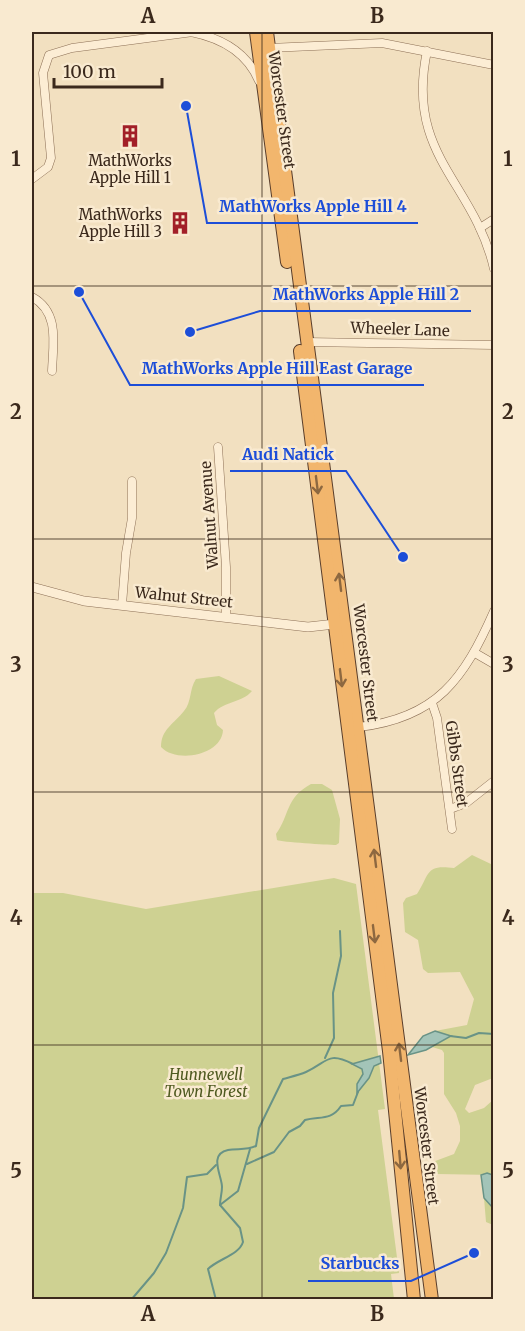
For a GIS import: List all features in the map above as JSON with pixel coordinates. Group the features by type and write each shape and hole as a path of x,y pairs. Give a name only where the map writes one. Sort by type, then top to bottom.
{"highway":[{"name":"Worcester Street","path":"256,32 389,1051 414,1299"},
{"name":"Worcester Street","path":"267,32 306,342 320,424 432,1299"}],"street":[{"path":"32,179 48,167 51,158 43,72 49,56 72,48 192,32 210,37 240,52 254,69 265,98"},
{"path":"269,48 373,42 494,65"},
{"path":"427,51 423,100 427,131 441,162 480,228 494,269"},
{"path":"480,228 494,219"},
{"path":"32,297 45,307 51,318 52,371"},
{"name":"Wheeler Lane","path":"306,342 494,345"},
{"name":"Walnut Avenue","path":"218,447 226,567 226,617"},
{"path":"122,605 127,543 132,518 132,481"},
{"name":"Walnut Street","path":"32,587 70,598 122,605 308,627 334,624"},
{"path":"359,727 400,719 432,703 459,677 475,653 494,611"},
{"path":"475,653 494,664"},
{"name":"Gibbs Street","path":"432,703 438,718 452,829"},
{"path":"450,809 466,803 494,781"}],"green space":[{"path":"219,676 252,691 214,713 217,725 223,730 221,739 207,751 187,756 168,752 161,747 166,731 187,707 196,679"},
{"path":"311,784 322,784 332,790 340,819 339,843 336,845 277,840 276,834 292,801"},
{"path":"472,855 493,865 493,1078 475,1085 465,1109 469,1113 484,1108 493,1100 493,1175 437,1174 429,1171 428,1167 430,1163 454,1154 460,1141 460,1126 456,1113 444,1094 444,1053 432,1047 440,1040 450,1036 435,1031 467,1025 474,999 460,972 428,973 423,969 418,940 405,932 403,903 406,898 417,894 433,869 454,868"},
{"name":"Hunnewell Town Forest","path":"334,878 356,884 385,1109 378,1110 399,1273 391,1274 394,1299 32,1300 32,893 63,893 146,909"},
{"path":"484,1198 493,1208 493,1225 486,1222"}],"water":[{"path":"435,1031 451,1036 426,1050 408,1055 423,1036"},
{"path":"380,1056 381,1063 374,1066 369,1078 357,1093 357,1084 363,1074 362,1069 352,1064"},
{"path":"487,1173 493,1175 493,1208 484,1198 481,1175"}],"waterway":[{"path":"325,1058 334,1038 333,993 341,956 340,931"},
{"path":"450,1036 466,1038 479,1033 494,1034"},
{"path":"216,1300 208,1269 233,1254 243,1242 240,1228 220,1205 222,1187 217,1161 219,1156 228,1150 256,1146 259,1128 283,1079 306,1072 328,1059 338,1058 353,1064"},
{"path":"247,1164 274,1152 289,1132 305,1120 329,1116 341,1106 353,1105 358,1092"},
{"path":"220,1205 238,1191 250,1149"},
{"path":"131,1300 154,1273 166,1253 183,1208 187,1177 207,1174 216,1165"}],"place":[{"name":"MathWorks Apple Hill 4","path":"186,106"},
{"name":"MathWorks Apple Hill 1","path":"130,136"},
{"name":"MathWorks Apple Hill 3","path":"180,223"},
{"name":"MathWorks Apple Hill East Garage","path":"79,292"},
{"name":"MathWorks Apple Hill 2","path":"190,332"},
{"name":"Audi Natick","path":"403,557"},
{"name":"Starbucks","path":"474,1253"}]}
